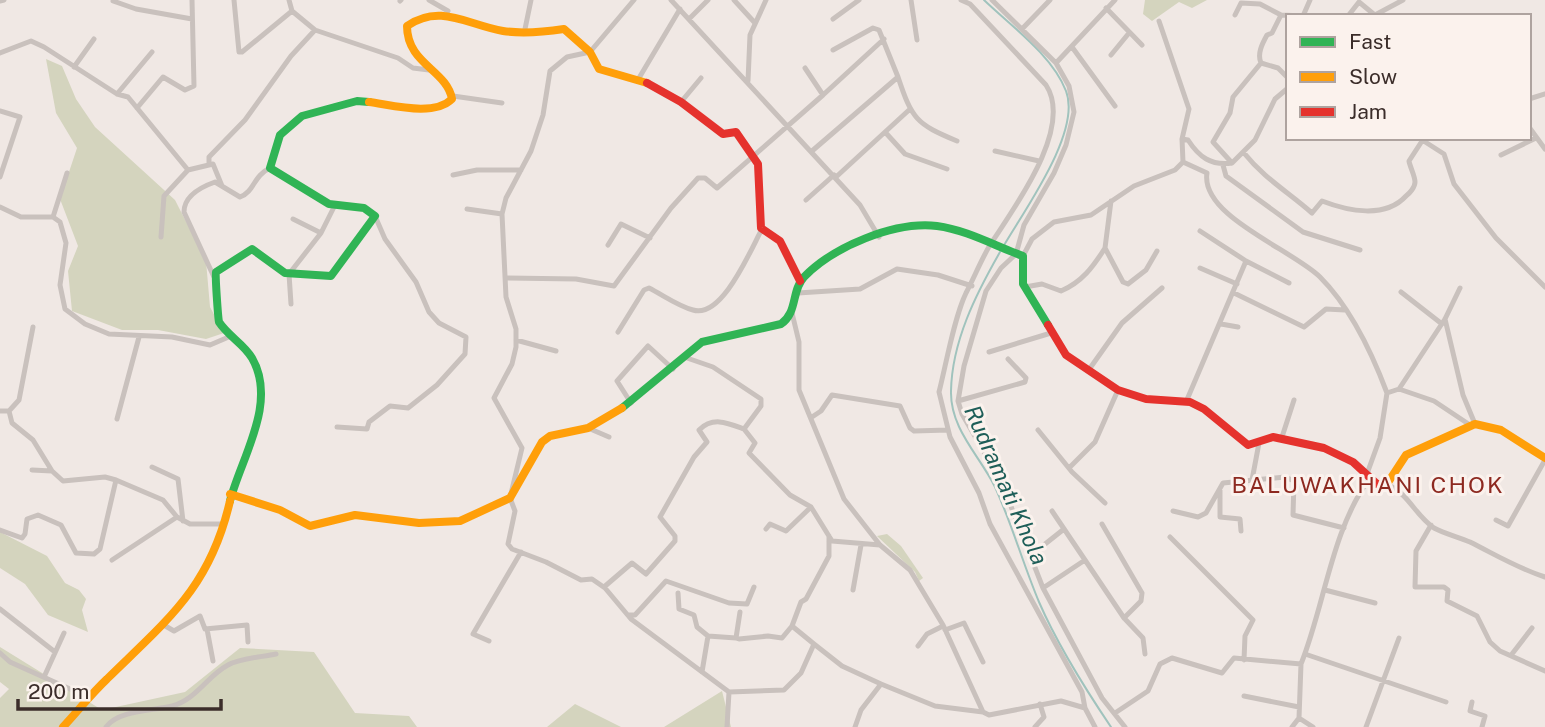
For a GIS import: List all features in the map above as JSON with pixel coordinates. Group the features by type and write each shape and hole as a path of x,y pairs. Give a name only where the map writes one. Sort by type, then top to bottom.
{"street":[{"path":"137,108 163,77 185,90 194,86 192,0"},
{"path":"234,0 239,52 243,52 292,11"},
{"path":"289,0 292,11 315,30 398,58 413,68 429,69"},
{"path":"230,494 280,510 310,527 355,515 419,523 460,521 510,498 542,442 550,436 588,428 631,403 687,358 702,342 714,336 781,324 792,313 800,281 780,241 762,229 758,217 758,164 736,132 723,134 681,102 639,78 599,69 590,52 564,29 524,29 515,32 496,29 447,11 429,0"},
{"path":"524,29 531,0"},
{"path":"634,0 590,52 567,57 550,71 543,116 521,170 506,198 502,214 506,298 516,340 512,364 494,398 522,448 510,498 515,511 508,544 581,580 592,579 604,587 628,615 729,692 784,690 801,673 814,645"},
{"path":"671,0 835,176 860,205 879,237"},
{"path":"688,19 708,0"},
{"path":"734,0 755,23"},
{"path":"748,81 749,50 755,23 766,0"},
{"path":"833,19 859,0"},
{"path":"911,0 917,40"},
{"path":"961,0 971,4 1018,52 1053,95 1055,117 1040,161 966,293 939,392 948,430 979,493 990,524 1082,692 1085,708 1095,727"},
{"path":"992,0 1056,63 1073,98 1074,112 1066,145 1054,173 1024,225 1017,254 1025,287 1066,355 1118,390 1146,399 1186,402 1204,409 1248,445 1273,436 1324,448 1353,462 1376,484 1387,484 1404,492 1416,511 1431,525 1509,565 1545,577"},
{"path":"1022,29 1050,0"},
{"path":"1056,63 1115,0"},
{"path":"1377,14 1403,0"},
{"path":"113,1 136,9 192,19"},
{"path":"1358,1 1374,14"},
{"path":"1235,15 1241,3 1260,4 1286,15"},
{"path":"1106,8 1142,45"},
{"path":"639,78 680,9"},
{"path":"447,11 420,17 407,26 409,41 429,69 450,88 453,96"},
{"path":"1261,63 1259,57 1266,35 1272,33 1281,15"},
{"path":"1125,727 1102,698 1043,588 1001,481 981,451 958,401 964,366 986,291 1001,268 1054,222 1091,215 1148,178 1175,170 1183,162 1182,139 1189,109 1159,21"},
{"path":"833,50 873,29 878,30 884,39 909,110 927,128 957,141"},
{"path":"209,164 209,157 245,120 291,56 315,30"},
{"path":"1111,55 1129,33"},
{"path":"74,67 94,38"},
{"path":"506,278 576,279 614,286 698,178 705,178 717,188 884,39"},
{"path":"0,53 31,41 117,94 128,97 188,170"},
{"path":"1072,47 1115,106"},
{"path":"117,94 152,52"},
{"path":"1261,63 1278,68 1286,76"},
{"path":"1233,163 1213,142 1230,113 1233,97 1261,63"},
{"path":"805,68 823,96"},
{"path":"812,151 898,77"},
{"path":"681,102 701,78"},
{"path":"1182,139 1188,140 1200,157 1223,165 1233,163 1263,127 1275,99 1286,90"},
{"path":"453,96 502,103"},
{"path":"270,168 280,135 302,116 357,101 424,108 446,105 453,96"},
{"path":"806,200 909,110"},
{"path":"0,111 20,117 0,177"},
{"path":"1531,130 1545,149"},
{"path":"885,132 905,154 947,169"},
{"path":"1501,155 1536,138"},
{"path":"1244,153 1274,185 1290,194 1312,213 1322,201 1351,210 1366,211 1395,206 1412,190 1415,182 1409,161 1420,140 1444,154 1454,184 1496,239 1545,287"},
{"path":"995,151 1040,161"},
{"path":"1183,162 1207,173 1205,181 1216,201 1232,219 1306,265 1346,310 1387,393 1378,450 1368,471 1369,479 1356,498 1344,528 1301,664 1299,718 1292,727"},
{"path":"160,237 164,196 188,170 213,164 222,186"},
{"path":"1223,165 1226,176 1303,232 1360,250"},
{"path":"63,727 162,624 207,569 216,550 230,494 261,415 256,366 217,315 221,295 183,208 197,190 215,182 240,197 248,194 258,173 270,168"},
{"path":"270,168 290,183 307,188 335,205 364,208 374,216 385,239 416,282 429,312 439,323 466,337 465,354 438,386 408,408 390,406 369,422 367,429 337,427"},
{"path":"453,176 477,170 521,170"},
{"path":"52,217 67,173"},
{"path":"1025,287 1042,284 1060,291 1093,269 1105,248 1111,201"},
{"path":"291,304 289,274 321,233 335,205"},
{"path":"0,207 21,217 52,217 60,222 66,243 60,285 65,309 85,324 108,334 172,337 210,345 231,336"},
{"path":"467,209 502,214"},
{"path":"214,277 216,272 252,249 289,274 333,275 374,216"},
{"path":"293,219 321,233"},
{"path":"608,245 621,224 650,238"},
{"path":"800,281 820,262 844,248 915,227 936,226 1017,254"},
{"path":"618,332 644,290 649,288 695,312 711,310 723,298 762,229"},
{"path":"1200,231 1245,261 1289,283"},
{"path":"1105,248 1123,282 1128,284 1146,270 1157,251"},
{"path":"1186,402 1234,293 1245,261"},
{"path":"1200,268 1237,285"},
{"path":"798,293 860,289 897,269 938,275 972,286"},
{"path":"1088,371 1122,323 1161,288"},
{"path":"1399,389 1443,321 1460,288"},
{"path":"1401,292 1443,321 1472,425"},
{"path":"1234,293 1304,327 1326,309 1338,307 1346,310"},
{"path":"792,313 799,342 799,390 844,499 880,545 910,570 944,628 983,712"},
{"path":"1221,324 1238,327"},
{"path":"0,411 9,411 19,400 33,327"},
{"path":"989,352 1051,333"},
{"path":"117,419 139,337"},
{"path":"516,340 556,351"},
{"path":"631,403 617,381 648,346 673,369"},
{"path":"687,358 713,368 761,399 761,406 744,429"},
{"path":"958,401 1025,382 1026,378 1008,359"},
{"path":"1387,393 1399,389 1434,401 1472,425 1501,430 1545,459 1508,526 1496,520"},
{"path":"1070,467 1095,442 1118,390"},
{"path":"812,416 821,411 832,395 900,406 914,431 948,430"},
{"path":"1282,437 1294,400"},
{"path":"9,411 12,423 33,440 52,471 63,481 105,477 163,500 177,517 190,524 223,524"},
{"path":"604,587 632,563 646,573 674,541 675,536 660,517 694,457 707,442 699,430 714,421 726,422 744,429 755,443 749,453 790,495 811,507 832,541 880,545"},
{"path":"1387,484 1406,455 1472,425"},
{"path":"588,428 609,437"},
{"path":"1038,430 1105,503"},
{"path":"1252,480 1259,443"},
{"path":"152,467 177,479 183,521"},
{"path":"33,470 52,471"},
{"path":"1172,511 1198,517 1204,515 1220,487 1230,480 1292,478 1293,515 1344,528"},
{"path":"0,530 22,538 27,519 38,515 61,525 76,553 94,554 100,549 116,480"},
{"path":"1220,487 1220,517 1240,519 1241,531"},
{"path":"786,531 811,507"},
{"path":"1052,511 1124,618 1143,638 1144,654"},
{"path":"112,560 177,517"},
{"path":"766,529 770,524 795,536"},
{"path":"1102,524 1142,593 1141,601 1124,618"},
{"path":"1431,525 1416,551 1415,587 1444,587 1448,590 1447,601 1477,616 1490,642 1500,651 1545,670"},
{"path":"1030,556 1064,529"},
{"path":"678,593 679,610 694,615 697,627 708,636 782,638 792,626 801,602 806,599 829,556 829,537"},
{"path":"1170,537 1253,620 1245,636 1244,660"},
{"path":"853,590 861,545"},
{"path":"489,641 473,634 521,552"},
{"path":"1043,588 1085,560"},
{"path":"628,615 635,615 666,582 729,603 747,604 754,587"},
{"path":"1325,590 1376,603"},
{"path":"0,609 55,652"},
{"path":"736,638 740,612"},
{"path":"162,624 174,631 200,616 207,629 213,661"},
{"path":"918,646 927,634 964,623 983,662"},
{"path":"207,629 247,625 248,642"},
{"path":"792,626 842,666 935,706 989,715 1061,701 1085,708"},
{"path":"1512,654 1532,628"},
{"path":"44,677 64,633"},
{"path":"702,672 708,636"},
{"path":"1366,727 1399,638"},
{"path":"0,653 10,662 90,698"},
{"path":"106,727 110,722 140,711 173,705 190,698 227,665 276,654"},
{"path":"1305,654 1446,702"},
{"path":"1115,713 1148,691 1164,660 1172,657 1222,673 1234,658 1301,664"},
{"path":"855,727 861,710 881,684"},
{"path":"727,727 729,692"},
{"path":"1244,696 1299,706"},
{"path":"1472,702 1470,711 1485,716 1482,727"},
{"path":"1035,727 1044,717 1040,704"},
{"path":"1299,718 1313,727"}],"green space":[{"path":"1145,0 1207,0 1192,8 1179,2 1152,21 1143,14"},
{"path":"46,59 62,66 76,99 95,127 175,200 206,261 210,307 224,333 206,339 158,330 122,330 72,311 68,271 78,246 60,199 77,148 56,113"},
{"path":"0,532 47,556 65,583 79,590 86,599 82,610 88,632 48,615 25,584 0,568"},
{"path":"887,534 901,546 923,578 919,581 915,572 877,536"},
{"path":"0,647 102,710 185,692 240,648 314,652 355,713 409,716 417,727 0,727 0,698 9,689 0,682"},
{"path":"722,691 731,727 664,727"},
{"path":"575,704 621,727 547,727"}],"waterway":[{"name":"Rudramati Khola","path":"984,0 1051,65 1066,91 1069,108 1066,128 1048,171 1003,247"},
{"name":"Rudramati Khola","path":"1000,252 974,301 956,354 951,391 955,418 995,487 1033,588 1054,634 1111,727"}],"traffic: fast":[{"path":"230,501 255,430 261,393 259,375 252,358 219,322 216,272 252,249 285,273 331,276 375,216 364,208 329,204 270,168 280,135 302,116 357,101 369,102"},
{"path":"622,408 702,342 781,324 790,314 800,283 816,266 865,238 902,228 948,228 1023,256 1023,284 1048,325"}],"traffic: slow":[{"path":"369,102 424,109 452,99 449,89 420,58 409,39 407,26 431,16 454,18 511,32 564,29 590,52 599,69 647,83"},
{"path":"230,494 280,510 310,526 355,515 419,523 460,521 510,498 542,442 550,436 588,428 622,408"},
{"path":"1377,484 1387,484 1406,455 1475,424 1501,430 1545,458"},
{"path":"63,727 184,600 211,557 230,501"}],"traffic: jam":[{"path":"647,83 681,102 723,134 736,132 758,164 761,228 780,241 800,281"},
{"path":"1048,325 1066,355 1118,390 1146,399 1190,402 1204,409 1248,445 1273,437 1324,448 1353,462 1377,484"}],"district":[{"name":"BALUWAKHANI CHOK","path":"1368,485"}]}
